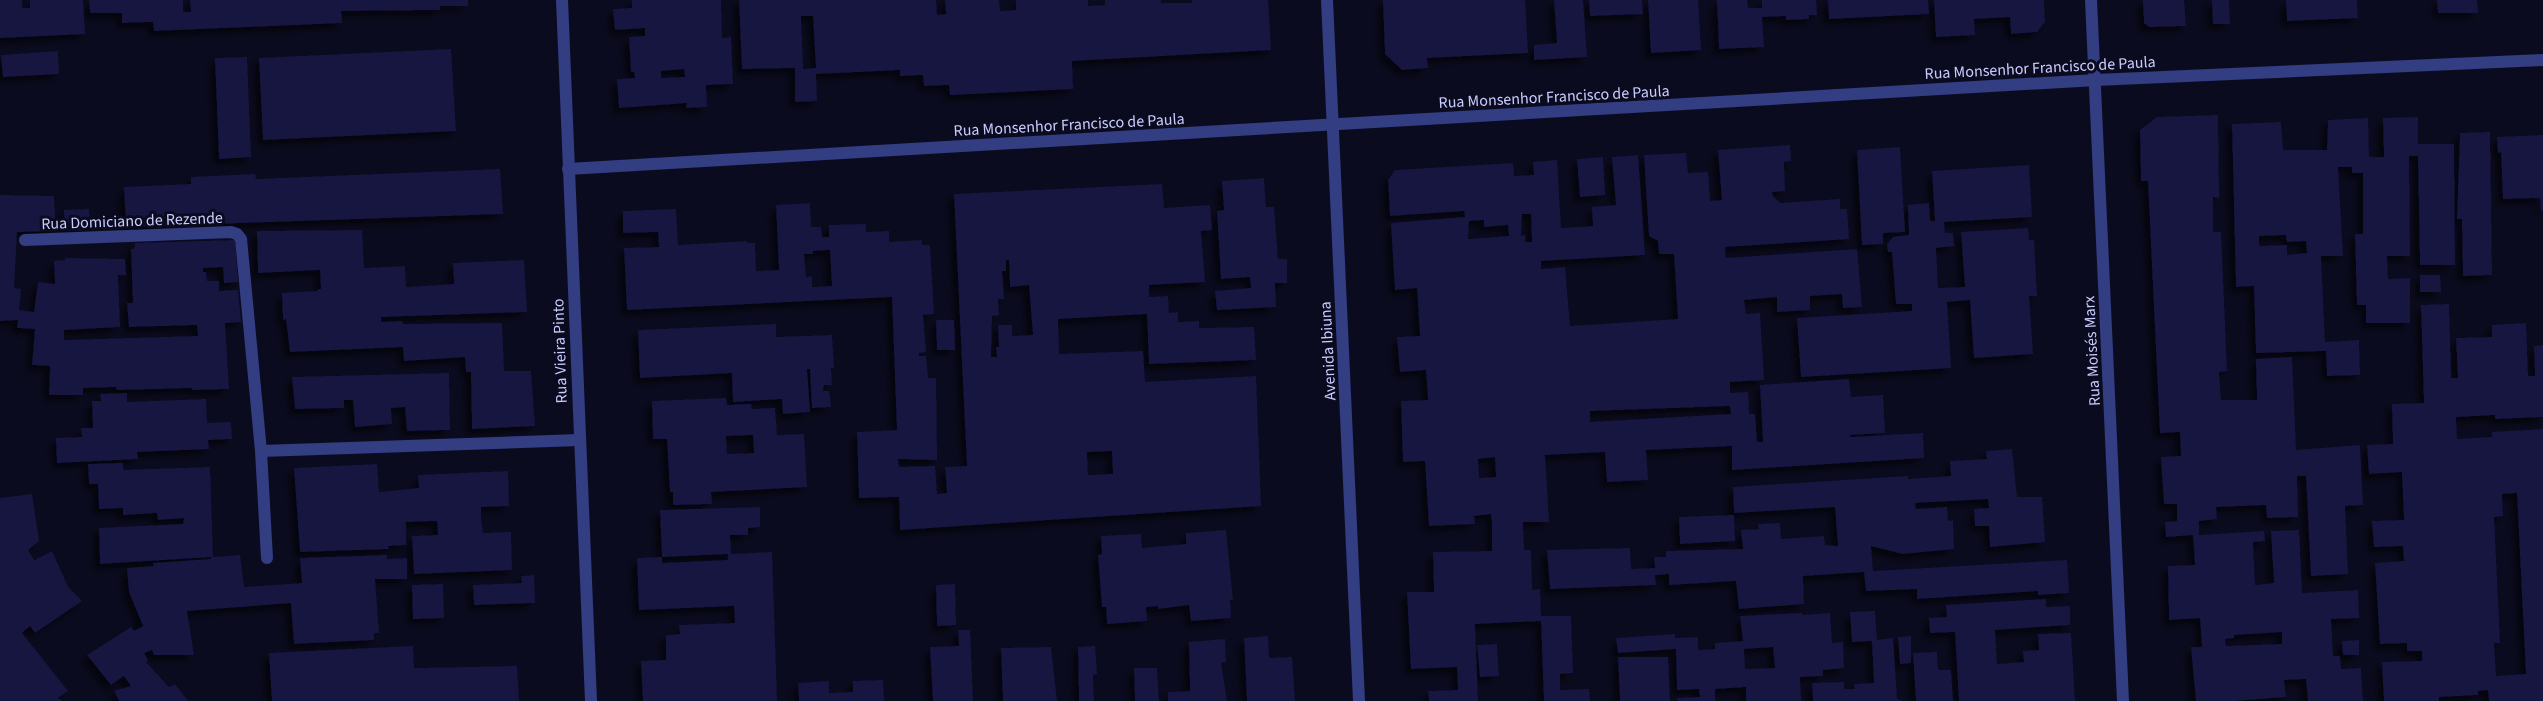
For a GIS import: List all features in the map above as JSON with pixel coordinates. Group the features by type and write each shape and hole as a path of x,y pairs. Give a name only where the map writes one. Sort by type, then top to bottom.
{"street":[{"name":"Rua Vieira Pinto","path":"562,0 591,701"},
{"name":"Avenida Ibiuna","path":"1327,0 1359,701"},
{"name":"Rua Moisés Marx","path":"2091,0 2123,701"},
{"name":"Rua Monsenhor Francisco de Paula","path":"568,169 2096,80 2543,60"},
{"name":"Rua Domiciano de Rezende","path":"25,240 231,232 237,234 241,240 261,452 267,558"},
{"path":"261,452 579,440"}],"building":[{"path":"0,0 22,0 22,8 30,8 30,0 83,0 85,34 0,38"},
{"path":"89,0 183,0 183,12 191,12 190,0 468,0 468,6 440,6 440,10 341,11 342,23 154,31 153,22 122,23 122,13 90,13"},
{"path":"632,0 721,0 722,38 731,37 733,84 706,85 707,107 686,108 687,103 619,108 617,79 635,78 634,72 631,72 629,37 645,36 645,28 615,30 613,9 632,8","holes":["684,69 685,77 661,78 661,71"]},
{"path":"739,0 936,0 937,15 946,14 945,0 999,0 1000,11 1016,10 1016,0 1088,0 1088,6 1105,5 1105,0 1161,0 1161,3 1192,3 1192,0 1268,0 1271,50 1072,61 1073,89 950,95 949,85 924,86 923,75 900,76 900,70 816,74 817,101 795,102 795,68 742,69","holes":["801,16 813,16 816,68 803,69"]},
{"path":"1383,0 1525,0 1528,53 1427,58 1428,68 1402,70 1385,54"},
{"path":"1554,0 1583,0 1587,57 1534,60 1534,45 1557,43"},
{"path":"1589,0 1642,0 1643,14 1590,16"},
{"path":"1648,0 1698,0 1701,50 1651,53"},
{"path":"1717,0 1747,0 1748,8 1762,8 1762,0 1816,0 1817,15 1809,15 1809,19 1786,20 1786,16 1762,17 1764,47 1719,49"},
{"path":"1828,0 1928,0 1929,14 1829,19"},
{"path":"1934,0 2044,0 2045,22 2037,32 2011,34 2010,17 1974,19 1975,35 1936,37"},
{"path":"2143,0 2184,0 2186,26 2149,27 2144,23"},
{"path":"2212,0 2229,0 2230,24 2213,24"},
{"path":"2286,0 2357,0 2358,18 2287,21"},
{"path":"2437,0 2477,0 2478,13 2438,13"},
{"path":"451,49 456,131 263,140 259,58"},
{"path":"58,51 59,74 3,77 1,55"},
{"path":"247,57 251,157 219,159 215,58"},
{"path":"2218,115 2219,198 2213,197 2213,232 2221,232 2227,371 2219,372 2221,400 2257,400 2256,359 2292,357 2296,450 2360,445 2363,505 2345,506 2348,574 2311,576 2306,476 2297,476 2298,517 2267,518 2266,505 2216,507 2217,519 2199,521 2199,535 2264,531 2265,541 2253,542 2255,585 2274,583 2271,531 2299,530 2302,593 2358,590 2359,618 2331,619 2333,656 2340,656 2341,669 2361,668 2363,701 2308,701 2306,679 2284,680 2286,697 2196,701 2191,647 2202,647 2200,618 2169,620 2168,566 2195,565 2193,535 2166,537 2165,522 2177,521 2177,504 2164,504 2161,457 2181,456 2180,432 2160,433 2148,181 2141,181 2140,130 2157,117","holes":["2282,632 2282,644 2226,646 2225,639 2234,638 2234,635"]},
{"path":"2418,117 2418,144 2454,144 2455,265 2420,265 2418,156 2409,156 2410,256 2387,256 2388,279 2410,278 2410,323 2366,323 2366,305 2357,305 2355,234 2363,234 2363,173 2352,173 2352,167 2338,167 2343,256 2321,256 2325,342 2359,340 2360,375 2327,376 2326,351 2256,353 2254,286 2236,287 2232,124 2281,122 2283,150 2327,150 2328,120 2368,118 2369,157 2384,157 2383,118","holes":["2286,235 2287,242 2306,241 2307,253 2287,255 2287,245 2259,246 2259,236"]},
{"path":"2490,132 2492,275 2463,276 2462,219 2457,219 2460,133"},
{"path":"2543,135 2543,211 2541,211 2540,198 2503,199 2501,152 2498,153 2497,137"},
{"path":"1790,145 1791,161 1784,162 1785,191 1772,192 1773,196 1780,203 1840,199 1840,209 1847,209 1849,239 1725,247 1726,258 1857,249 1862,307 1843,308 1842,294 1810,296 1810,310 1777,312 1777,297 1744,300 1746,314 1760,313 1764,380 1730,382 1730,393 1748,392 1749,414 1755,414 1757,442 1763,442 1760,385 1849,379 1851,397 1883,395 1885,433 1850,435 1851,437 1923,433 1924,458 1732,470 1732,446 1646,450 1648,480 1607,482 1605,452 1545,455 1549,522 1523,522 1524,550 1531,550 1532,590 1540,589 1541,616 1571,616 1573,673 1560,674 1560,690 1589,689 1590,701 1544,701 1541,621 1475,624 1478,701 1429,701 1428,691 1458,690 1457,667 1411,669 1407,592 1434,592 1433,552 1492,551 1492,523 1491,514 1474,516 1475,524 1429,526 1425,461 1403,462 1401,401 1428,400 1426,370 1400,372 1397,337 1420,336 1417,288 1395,290 1391,223 1465,217 1464,211 1390,216 1388,180 1395,170 1513,163 1514,176 1534,175 1533,162 1557,160 1561,228 1593,226 1592,207 1616,205 1612,157 1638,155 1645,255 1541,261 1541,269 1565,267 1570,326 1678,319 1674,254 1659,254 1658,241 1649,236 1644,155 1686,153 1688,173 1708,172 1710,201 1722,200 1718,150","holes":["1522,214 1531,214 1532,242 1525,242 1525,235 1521,236","1484,220 1484,227 1508,225 1509,236 1468,239 1469,221","1730,406 1731,414 1590,422 1590,411","1495,457 1496,477 1479,478 1478,459"]},
{"path":"1900,147 1905,232 1883,233 1883,244 1862,245 1857,150"},
{"path":"1603,157 1605,195 1580,197 1577,159"},
{"path":"2029,165 2032,217 1944,222 1945,233 1953,233 1954,246 1936,248 1938,288 1965,287 1961,232 2028,228 2029,240 2034,240 2037,296 2029,296 2033,354 1974,358 1970,300 1947,302 1951,368 1801,377 1797,318 1912,311 1912,304 1896,304 1892,252 1888,252 1887,244 1893,237 1909,235 1908,205 1929,203 1930,221 1935,221 1932,171"},
{"path":"500,169 503,214 126,227 124,187 191,184 191,177 255,174 256,179"},
{"path":"1264,178 1266,207 1274,207 1278,259 1287,259 1287,283 1275,283 1276,307 1217,310 1215,291 1251,288 1250,277 1221,279 1217,211 1224,210 1222,181"},
{"path":"1162,184 1164,208 1210,205 1212,230 1201,231 1205,282 1149,285 1149,297 1168,296 1169,313 1178,312 1178,322 1199,321 1199,328 1254,327 1256,360 1149,364 1147,314 1058,319 1059,354 1143,351 1145,382 1256,376 1261,506 900,530 899,497 859,498 857,432 897,430 892,297 627,310 624,248 659,247 658,232 623,233 623,211 676,209 678,245 747,241 747,243 755,243 756,271 779,270 776,205 810,203 811,227 821,227 822,237 829,237 829,225 866,224 866,232 889,231 889,242 922,240 922,245 930,245 934,314 923,315 926,352 919,353 919,356 926,356 928,378 936,378 937,460 898,459 899,467 935,466 937,494 947,493 945,467 967,466 954,194","holes":["830,250 832,286 812,287 812,276 806,277 804,254","1006,260 1009,260 1010,287 1029,285 1033,335 1012,336 1012,325 998,325 997,357 991,357 992,316 999,315 998,299 1004,299 1002,271 1006,271","1112,451 1113,474 1088,475 1087,452"]},
{"path":"0,195 54,196 56,231 17,232 14,288 21,289 19,310 34,312 38,282 55,284 54,261 65,260 65,258 125,259 126,275 118,275 120,327 64,330 64,340 198,336 197,325 129,327 127,303 133,303 131,249 134,249 135,243 235,240 238,282 224,283 223,267 203,268 207,281 219,281 219,291 238,290 241,322 225,323 229,389 83,388 83,395 49,395 50,366 32,365 35,329 17,328 18,320 0,321"},
{"path":"89,209 90,230 65,231 64,210"},
{"path":"362,230 364,268 405,266 406,287 454,284 453,263 524,260 527,312 381,317 381,322 402,321 403,324 502,323 504,371 531,371 535,426 472,429 471,372 466,372 465,357 404,361 403,347 290,352 286,319 283,320 282,293 318,291 317,289 321,289 320,270 258,273 257,231"},
{"path":"2420,275 2440,275 2441,292 2420,292"},
{"path":"2449,304 2451,378 2458,378 2456,338 2492,337 2492,325 2526,323 2528,376 2535,376 2534,346 2543,345 2543,417 2495,419 2495,415 2456,417 2457,439 2492,437 2492,432 2543,429 2543,701 2489,701 2488,690 2478,691 2478,695 2439,697 2439,701 2384,701 2382,662 2422,661 2422,651 2407,651 2407,643 2380,644 2375,563 2404,561 2403,546 2374,547 2372,521 2404,520 2402,472 2369,474 2367,445 2393,444 2392,404 2424,403 2421,305","holes":["2517,493 2526,674 2496,676 2494,643 2500,643 2494,517 2503,516 2502,494"]},
{"path":"936,320 954,320 955,350 937,350"},
{"path":"776,324 776,337 832,335 834,368 831,368 832,385 824,385 823,391 829,391 831,407 812,408 810,369 807,369 810,412 783,414 782,399 733,402 732,373 640,378 638,330"},
{"path":"449,373 450,430 407,431 405,407 391,408 392,424 355,427 353,400 344,400 344,408 295,409 292,377"},
{"path":"127,393 127,402 206,399 207,423 231,422 232,439 208,440 209,449 137,452 138,459 57,463 56,438 82,437 81,428 93,428 92,401 101,401 100,394"},
{"path":"726,398 727,405 751,404 752,409 775,408 777,435 804,434 807,487 711,492 712,504 673,505 673,492 670,492 667,439 653,439 652,401","holes":["753,435 754,453 727,454 726,436"]},
{"path":"2012,449 2017,497 2042,497 2045,542 1990,547 1989,526 1975,526 1974,509 1989,508 1988,499 1915,503 1916,509 1947,507 1948,521 1953,520 1954,549 1903,554 1871,546 1873,571 2067,560 2069,593 2038,595 2038,591 1917,599 1917,589 1866,591 1864,572 1803,576 1804,604 1739,609 1736,581 1669,585 1669,574 1655,575 1656,585 1550,589 1547,550 1630,548 1631,569 1655,568 1654,557 1666,557 1666,551 1743,549 1741,530 1759,529 1758,524 1780,523 1781,539 1824,536 1825,545 1838,546 1835,507 1734,513 1733,487 1908,476 1908,479 1951,476 1950,461 1987,459 1986,451"},
{"path":"123,463 123,470 210,467 213,557 240,555 244,587 302,583 300,558 387,555 387,559 407,558 407,579 375,579 379,633 374,633 374,640 294,644 291,603 187,611 194,655 154,655 152,650 144,653 148,660 146,662 169,687 175,684 188,701 119,701 114,691 131,686 124,676 111,685 87,655 131,627 134,631 143,626 129,592 127,568 154,566 153,563 211,559 211,557 100,564 99,528 183,524 184,518 158,520 157,513 123,515 123,508 99,509 98,484 89,484 88,464"},
{"path":"377,464 379,492 419,488 418,475 508,471 509,506 481,507 481,519 483,533 511,532 512,570 414,574 412,536 438,535 437,521 406,522 406,545 388,546 389,549 300,552 294,468"},
{"path":"32,494 39,541 28,550 34,560 52,551 68,587 82,601 35,633 30,626 22,633 68,691 58,698 62,701 0,701 0,498"},
{"path":"760,507 760,527 748,528 748,535 730,535 731,554 772,552 777,701 643,701 641,661 666,660 666,635 680,634 679,625 735,623 734,606 639,610 637,558 662,557 660,510","holes":["728,554 728,560 662,563 662,557"]},
{"path":"1734,515 1735,541 1680,544 1679,517"},
{"path":"1226,530 1233,600 1230,600 1231,618 1191,621 1189,605 1158,609 1158,606 1146,607 1147,621 1107,624 1106,607 1102,607 1098,555 1102,554 1101,536 1141,534 1142,548 1186,544 1186,533"},
{"path":"534,575 535,603 474,605 473,585 522,583 521,576"},
{"path":"443,584 444,618 413,619 412,585"},
{"path":"955,584 956,625 937,626 936,585"},
{"path":"2046,599 2046,607 2070,606 2070,625 1995,630 1997,664 2024,662 2023,651 2039,650 2038,634 2071,633 2075,701 1959,701 1955,632 1930,633 1929,618 1947,617 1946,605"},
{"path":"1875,611 1877,640 1893,638 1897,699 1903,701 1813,701 1812,683 1844,682 1844,689 1855,689 1854,684 1874,683 1872,641 1852,642 1850,612"},
{"path":"1830,613 1832,643 1843,642 1844,668 1823,670 1823,676 1800,677 1801,701 1746,701 1746,687 1715,689 1715,701 1678,701 1677,698 1700,697 1699,689 1677,690 1676,649 1618,653 1616,638 1675,634 1675,638 1698,637 1698,650 1715,649 1715,643 1743,641 1740,616","holes":["1773,647 1775,668 1745,669 1744,649"]},
{"path":"958,630 970,630 973,701 933,701 930,647 959,646"},
{"path":"1268,636 1269,658 1292,657 1295,701 1247,701 1244,638"},
{"path":"1911,636 1911,663 1900,664 1898,637"},
{"path":"1225,639 1226,662 1221,663 1227,701 1168,701 1168,692 1190,691 1189,642"},
{"path":"2359,640 2359,655 2343,655 2342,641"},
{"path":"1497,644 1499,676 1480,677 1477,645"},
{"path":"413,646 414,668 517,666 519,701 272,701 269,653"},
{"path":"1095,646 1097,674 1093,675 1094,701 1079,701 1078,647"},
{"path":"1051,647 1057,701 1003,701 1001,648"},
{"path":"1937,652 1938,670 1951,670 1953,701 1916,701 1913,653"},
{"path":"1618,657 1668,657 1670,701 1620,701"},
{"path":"1134,668 1157,668 1159,701 1135,701"},
{"path":"883,680 884,701 799,701 798,683 829,681 829,693 853,692 853,681"}]}
